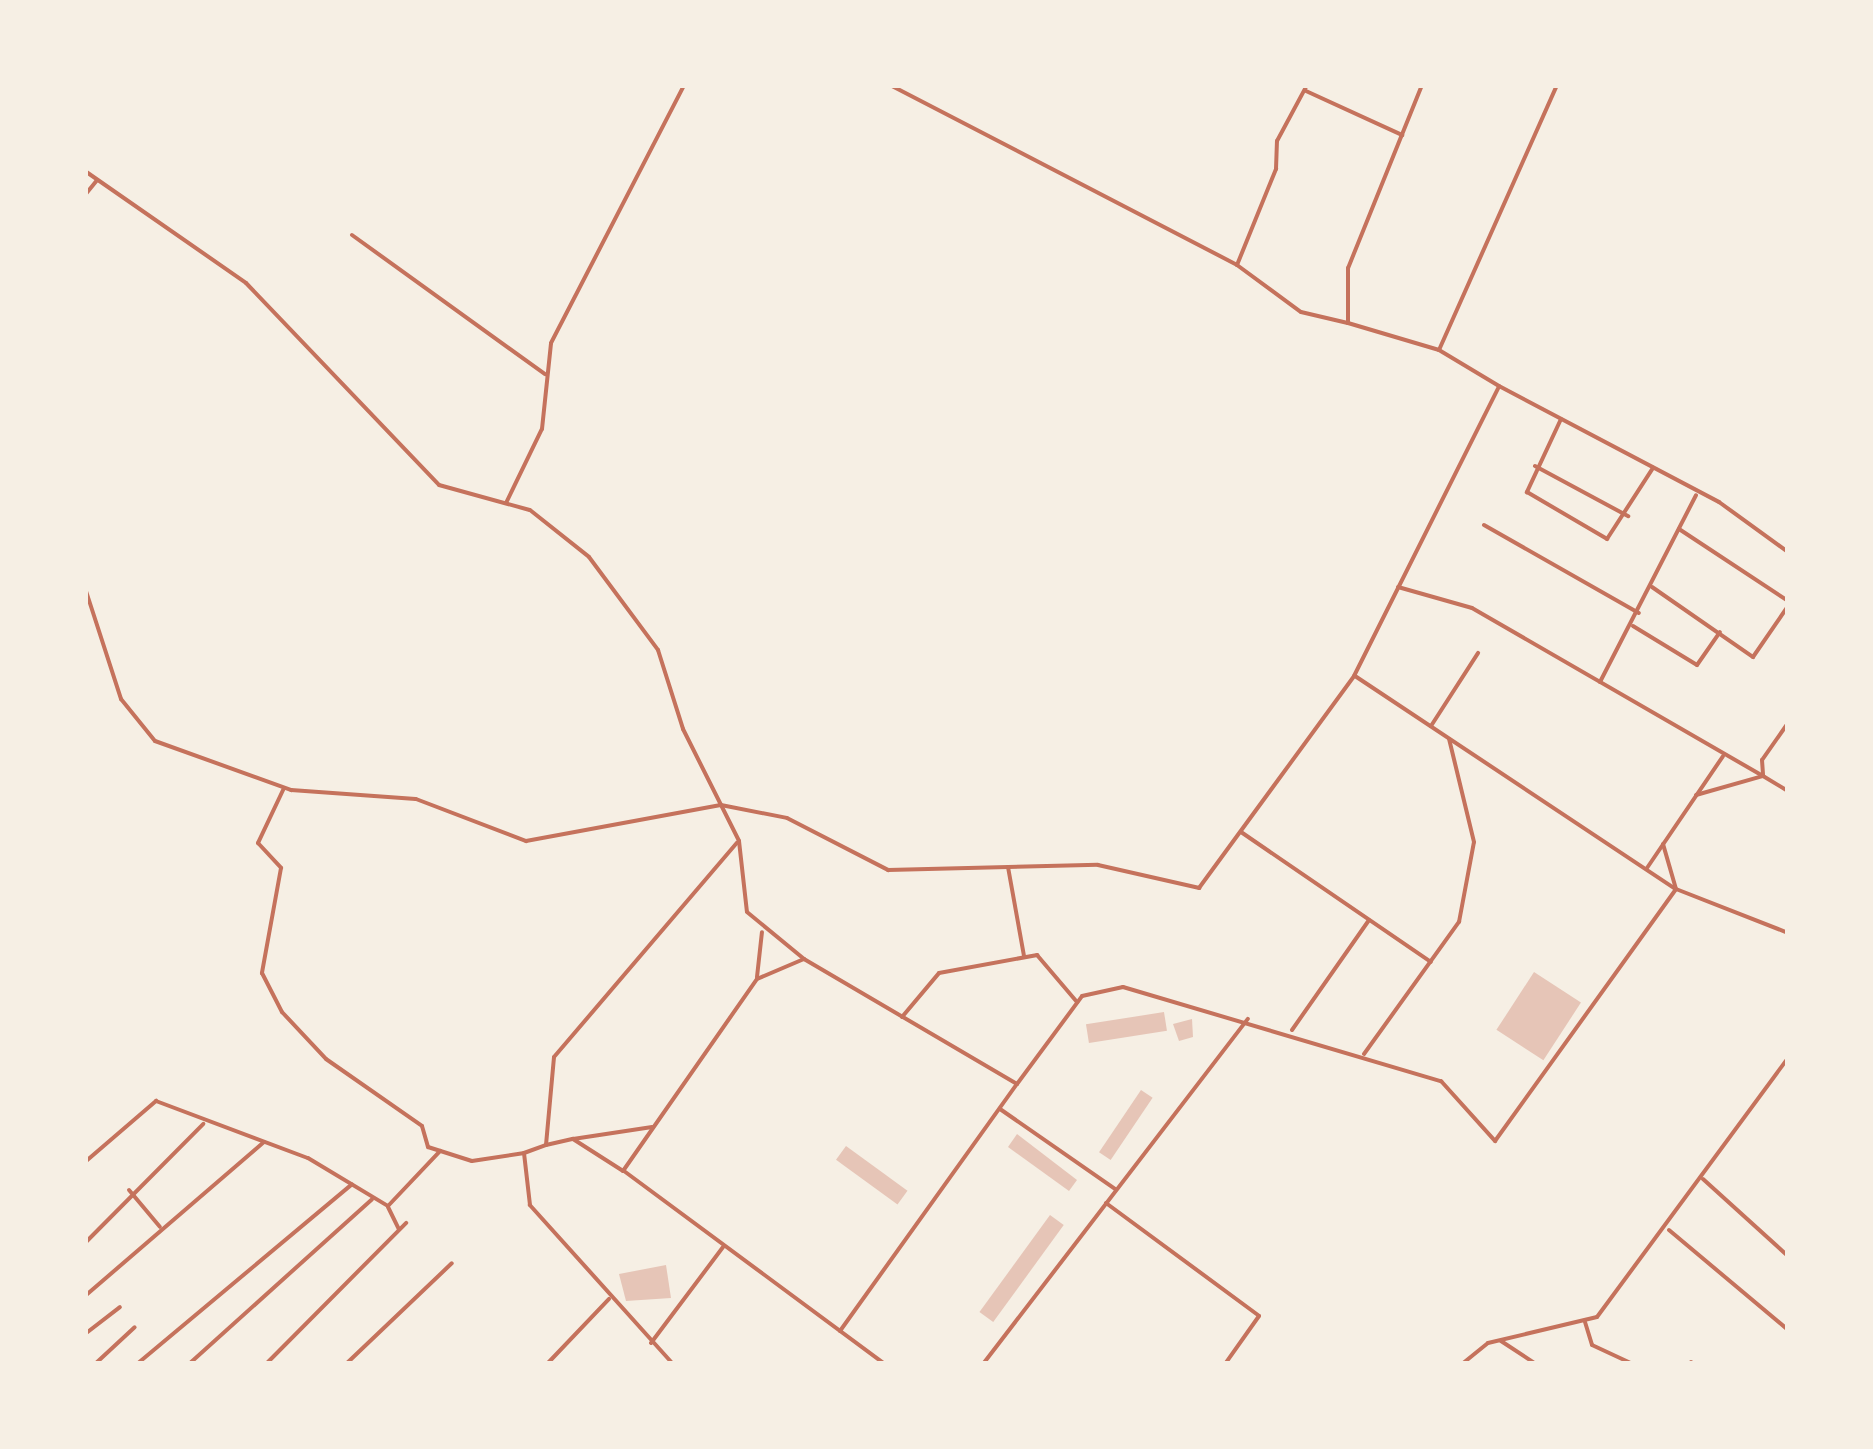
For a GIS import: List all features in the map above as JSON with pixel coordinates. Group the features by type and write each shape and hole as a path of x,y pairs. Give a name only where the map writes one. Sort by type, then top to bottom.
{"street":[{"path":"506,504 542,428 551,343 684,85"},
{"path":"890,85 1237,265 1301,312 1439,350 1697,493 1788,552"},
{"path":"1348,323 1348,268 1422,85"},
{"path":"1439,350 1557,85"},
{"path":"1237,265 1306,88 1402,135"},
{"path":"85,170 283,316 439,485 506,504 562,528 644,630 739,841 747,912 762,932 1017,1084"},
{"path":"85,194 98,180"},
{"path":"352,236 545,374"},
{"path":"85,588 121,699 155,741 284,787 416,799 526,842 721,805 787,818 888,870 1098,865 1198,888 1354,676 1499,386"},
{"path":"1560,419 1526,492 1607,539 1628,516 1653,468"},
{"path":"1535,466 1628,516"},
{"path":"1600,682 1697,493"},
{"path":"1484,525 1638,613"},
{"path":"1652,587 1752,657 1788,604 1678,529"},
{"path":"1398,587 1472,608 1788,791"},
{"path":"1632,625 1697,665 1720,632"},
{"path":"1431,726 1478,654"},
{"path":"1354,676 1676,890 1788,934"},
{"path":"1763,776 1762,760 1788,723"},
{"path":"1364,1054 1459,922 1474,842 1448,737"},
{"path":"1647,868 1724,754"},
{"path":"1696,795 1763,776"},
{"path":"284,787 258,844 281,868 264,948 268,986 326,1059 422,1126 428,1147 472,1161 652,1127"},
{"path":"1240,831 1431,962"},
{"path":"546,1145 554,1057 739,841"},
{"path":"1663,844 1676,890"},
{"path":"1008,868 1024,957"},
{"path":"840,1331 1077,1002 1123,987 1292,1030 1441,1081 1487,1136 1504,1137 1676,890"},
{"path":"1292,1030 1369,920"},
{"path":"623,1171 757,980 762,932"},
{"path":"902,1017 939,973 1024,957 1040,956 1077,1002"},
{"path":"757,980 804,959"},
{"path":"983,1364 1249,1017"},
{"path":"1462,1364 1500,1341 1585,1322 1667,1229 1788,1058"},
{"path":"85,1162 156,1101 203,1124 264,1142 352,1184 388,1206 400,1230"},
{"path":"1000,1108 1115,1189"},
{"path":"85,1244 129,1190 203,1124"},
{"path":"573,1139 623,1171 885,1364"},
{"path":"85,1296 160,1227 264,1142"},
{"path":"388,1206 440,1150"},
{"path":"524,1153 530,1206 609,1299 673,1364"},
{"path":"1703,1179 1788,1256"},
{"path":"138,1364 352,1184"},
{"path":"129,1190 160,1227"},
{"path":"189,1364 372,1199"},
{"path":"1106,1203 1259,1316 1225,1364"},
{"path":"266,1364 406,1224"},
{"path":"1667,1229 1788,1330"},
{"path":"651,1343 724,1246"},
{"path":"346,1364 452,1263"},
{"path":"547,1364 609,1299"},
{"path":"85,1334 120,1307"},
{"path":"1585,1322 1592,1345 1633,1364"},
{"path":"95,1364 135,1327"},
{"path":"1500,1341 1536,1364"}],"building":[{"path":"1534,972 1581,1002 1543,1060 1496,1030"},
{"path":"1164,1012 1167,1031 1089,1043 1086,1024"},
{"path":"1192,1019 1193,1037 1179,1041 1173,1024"},
{"path":"1141,1090 1153,1098 1111,1160 1099,1152"},
{"path":"1017,1134 1077,1180 1069,1191 1008,1147"},
{"path":"846,1146 907,1191 897,1204 836,1160"},
{"path":"1050,1215 1064,1225 993,1322 979,1312"},
{"path":"666,1265 671,1298 626,1301 619,1274"}]}
